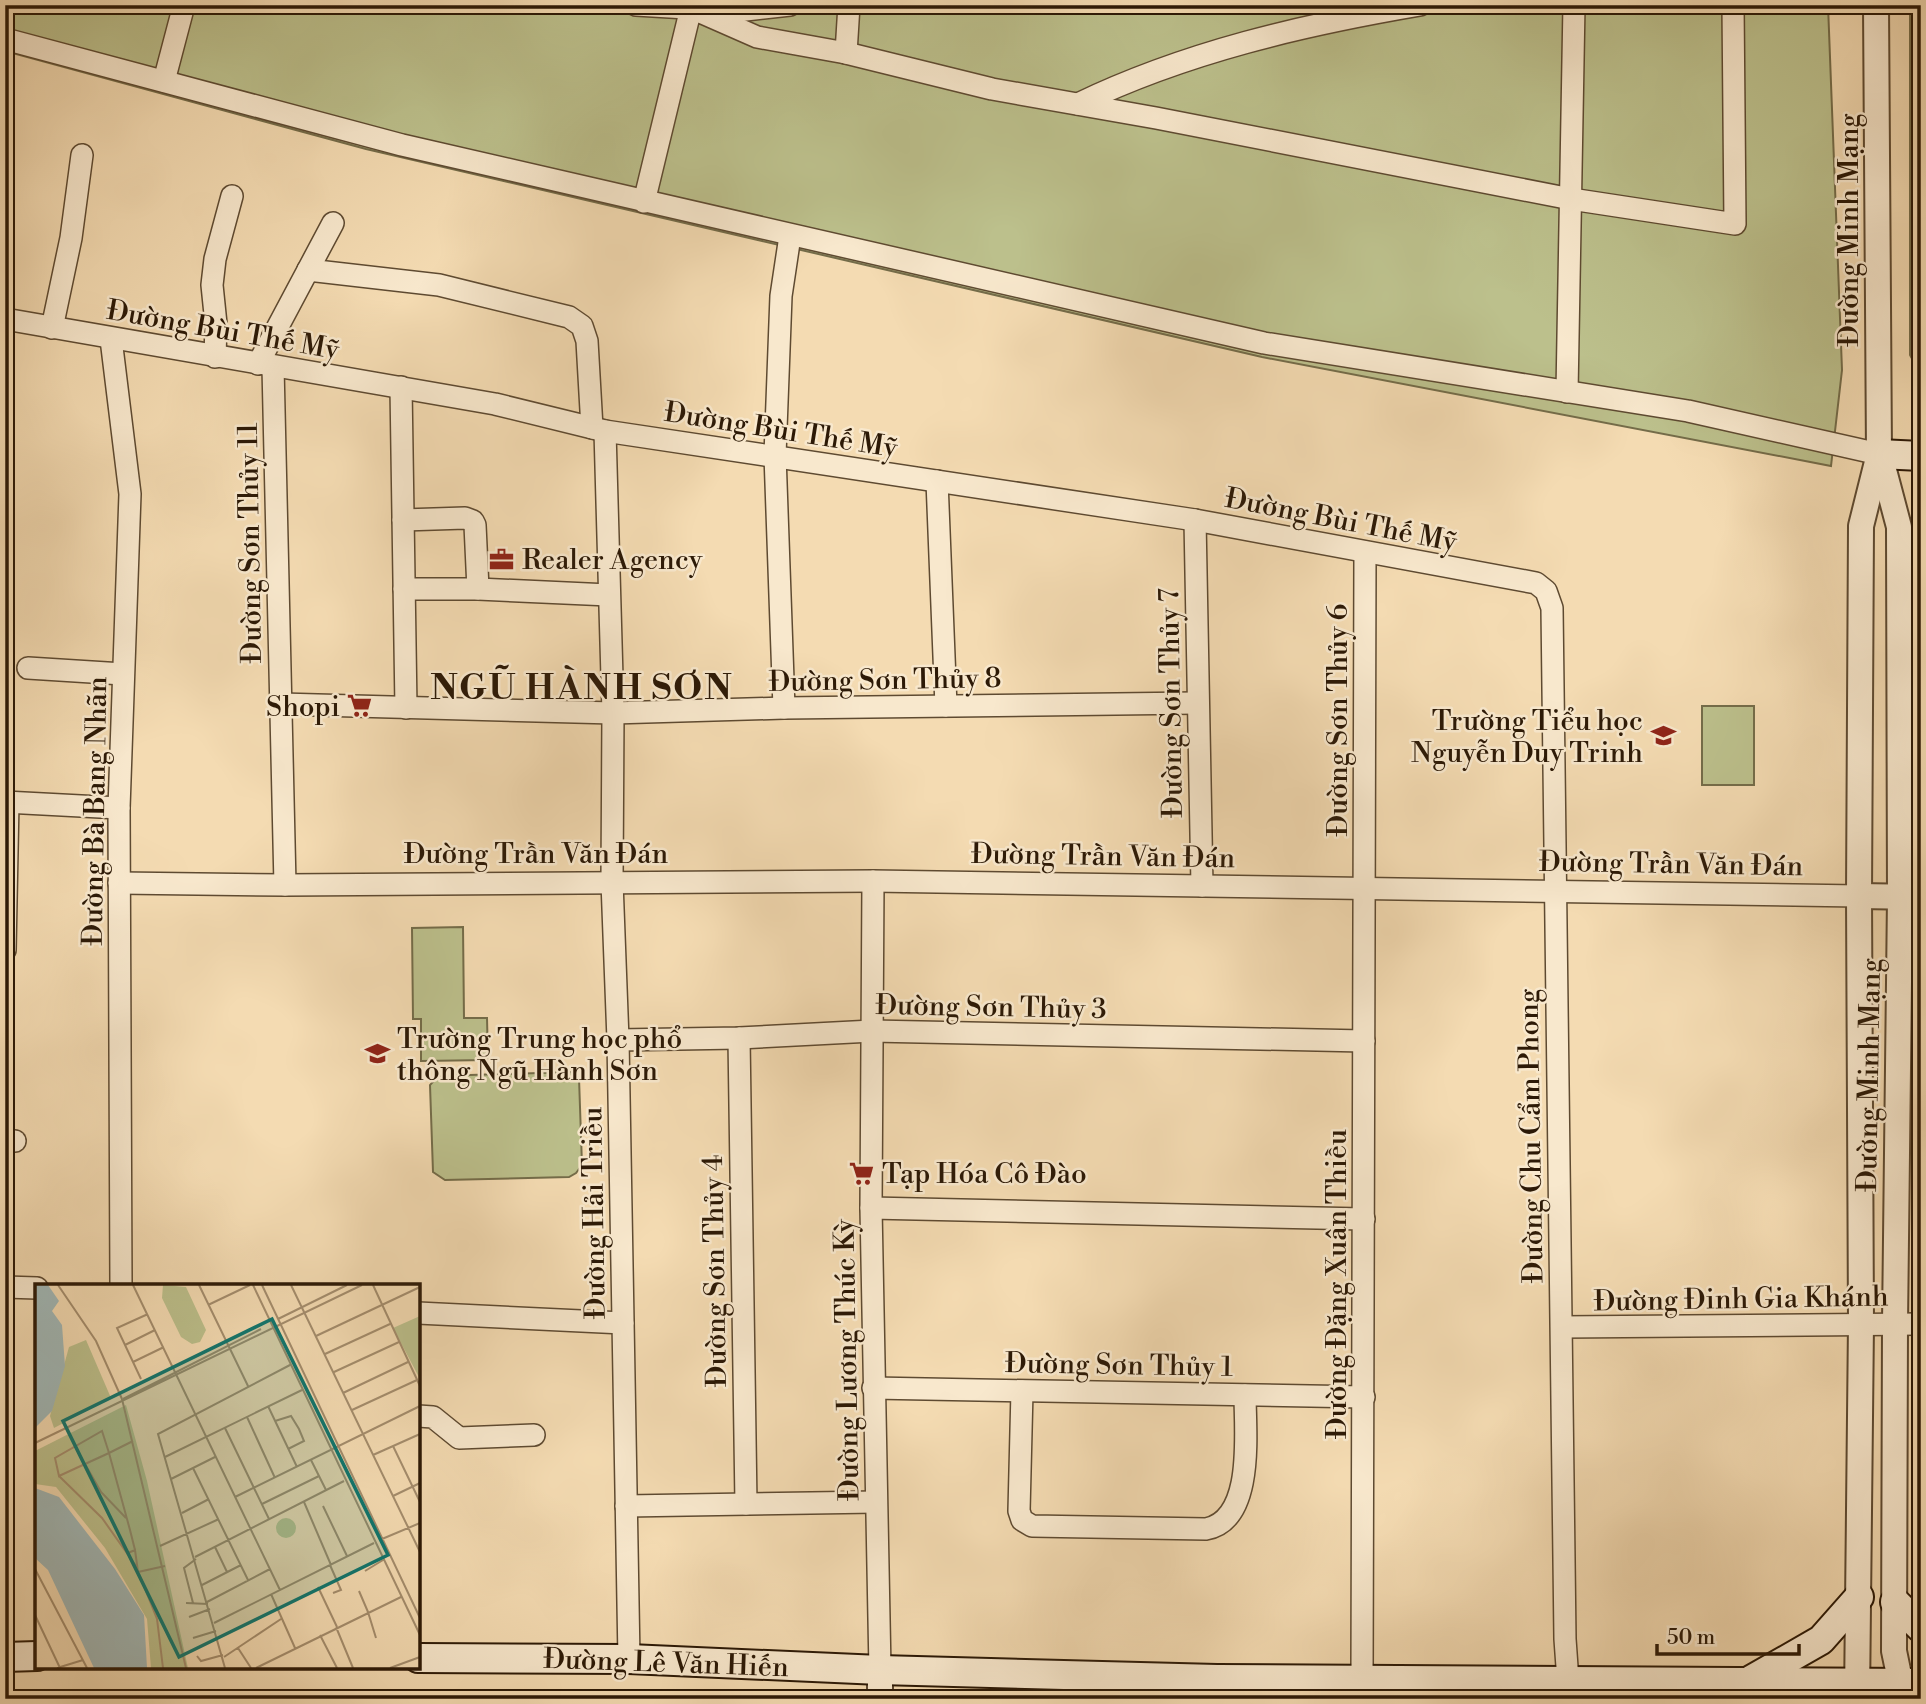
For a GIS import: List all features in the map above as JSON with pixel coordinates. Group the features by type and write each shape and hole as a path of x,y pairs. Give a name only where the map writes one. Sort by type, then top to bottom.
{"main road":[{"path":"1880,454 1921,456"},
{"path":"1750,1681 1821,1640 1859,1597"},
{"path":"1895,1602 1921,1628"},
{"path":"5,1657 35,1657"},
{"name":"Đường Lê Văn Hiến","path":"420,1658 629,1659 880,1670 1362,1680 1750,1681 1857,1691 1908,1688"}],"street":[{"path":"164,81 184,5"},
{"path":"636,5 737,11 790,5"},
{"path":"846,53 849,5"},
{"path":"1078,104 1114,87 1218,50 1339,19 1420,5"},
{"path":"1567,391 1574,5"},
{"path":"691,8 757,37 846,53 992,89 1571,199 1735,224 1733,5"},
{"name":"Đường Minh Mạng","path":"1876,5 1880,454 1899,527 1910,897 1895,1324 1894,1651 1908,1688"},
{"path":"644,202 691,8"},
{"path":"5,39 402,145 1264,343 1688,411 1880,454"},
{"path":"52,328 71,238 82,155"},
{"path":"215,356 216,324 212,285 215,259 232,196"},
{"path":"266,365 308,270 333,223"},
{"path":"785,708 775,455 780,296 790,236"},
{"name":"Đường Hải Triều","path":"308,270 439,285 569,317 582,326 587,341 598,429 609,595 613,713 612,882 618,1040 629,1659"},
{"name":"Đường Bùi Thế Mỹ","path":"5,319 495,404 598,429 1195,520 1536,583 1546,591"},
{"name":"Đường Bà Bang Nhãn","path":"111,339 130,494 119,808 121,1284"},
{"name":"Đường Sơn Thủy 11","path":"266,365 281,704 285,885"},
{"path":"401,387 406,708"},
{"name":"Đường Minh Mạng","path":"1857,1691 1861,1324 1861,526 1880,454"},
{"path":"937,481 946,706"},
{"path":"403,520 465,518 473,522 478,589"},
{"name":"Đường Sơn Thủy 7","path":"1195,520 1196,704 1202,886"},
{"name":"Đường Sơn Thủy 6","path":"1365,552 1365,888"},
{"path":"404,589 478,589 609,595"},
{"name":"Đường Chu Cẩm Phong","path":"1546,591 1552,608 1565,1639 1568,1681"},
{"path":"28,668 123,674"},
{"name":"Đường Sơn Thủy 8","path":"281,704 613,713 785,708 1196,704"},
{"path":"5,950 7,802 119,808"},
{"name":"Đường Trần Văn Đán","path":"119,883 285,885 873,881 1910,897"},
{"name":"Đường Lương Thúc Kỳ","path":"873,881 871,1208 880,1670"},
{"name":"Đường Đặng Xuân Thiều","path":"1362,1680 1365,888"},
{"name":"Đường Sơn Thủy 3","path":"618,1040 739,1038 872,1031 1364,1041"},
{"name":"Đường Sơn Thủy 4","path":"739,1038 746,1504"},
{"path":"871,1208 1364,1219"},
{"path":"5,1287 35,1288"},
{"path":"420,1313 623,1323"},
{"name":"Đường Đinh Gia Khánh","path":"1562,1328 1921,1324"},
{"name":"Đường Sơn Thủy 1","path":"873,1388 1364,1396"},
{"path":"1022,1391 1019,1511 1023,1520 1032,1526 1113,1528 1206,1529 1216,1527 1228,1515 1243,1482 1245,1395"},
{"path":"420,1416 433,1416 459,1438 534,1435"},
{"path":"626,1506 876,1502"},
{"path":"880,1670 880,1699"}],"green space":[{"path":"5,5 1828,5 1842,370 1831,466 1262,357 366,149 5,51"},
{"path":"1910,5 1921,5 1921,375 1910,355"},
{"path":"1702,706 1754,706 1754,785 1702,785"},
{"path":"463,927 464,1018 487,1018 488,1060 421,1061 421,1019 413,1019 412,928"},
{"path":"571,1072 579,1078 582,1165 576,1173 569,1177 445,1180 433,1172 430,1085 438,1076"}],"place":[{"name":"Realer Agency","path":"502,559"},
{"name":"Shopi","path":"360,706"},
{"name":"Trường Tiểu học Nguyễn Duy Trinh","path":"1663,736"},
{"name":"Trường Trung học phổ thông Ngũ Hành Sơn","path":"377,1054"},
{"name":"Tạp Hóa Cô Đào","path":"862,1173"}],"district":[{"name":"NGŨ HÀNH SƠN","path":"582,687"}]}
